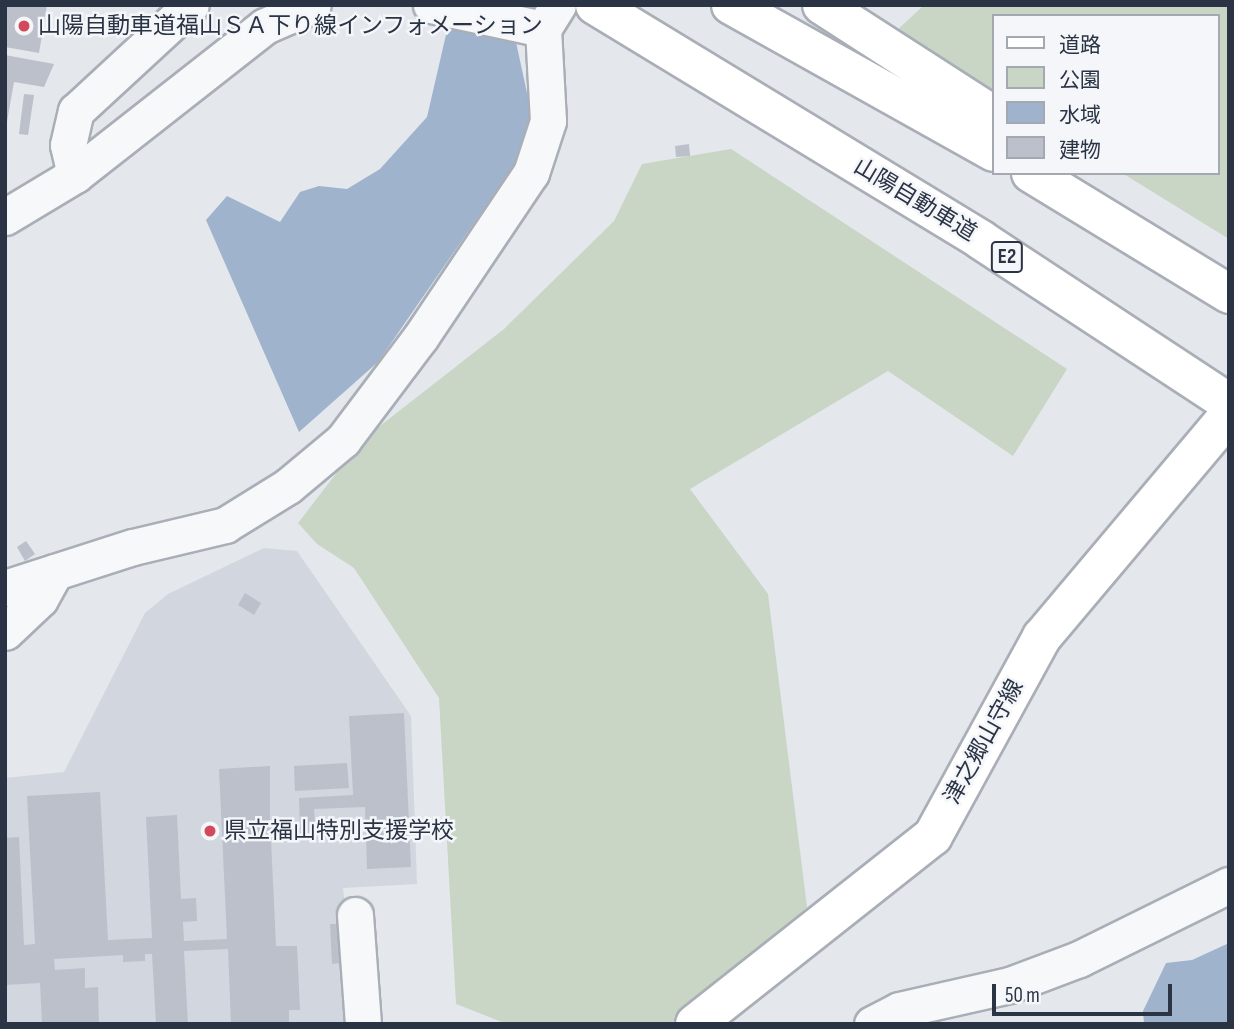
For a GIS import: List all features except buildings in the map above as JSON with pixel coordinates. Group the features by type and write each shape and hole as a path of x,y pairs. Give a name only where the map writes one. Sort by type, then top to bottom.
{"main road":[{"name":"山陽自動車道","path":"595,5 981,240 1229,403"},
{"path":"732,5 992,151"},
{"path":"822,5 992,115"},
{"path":"1034,175 1229,294"},
{"path":"1084,175 1229,269"},
{"name":"津之郷山守線","path":"695,1024 933,836 1042,637 1160,492 1229,415"}],"street":[{"path":"75,175 68,145 76,111 191,5"},
{"path":"5,218 75,175 265,26 313,5"},
{"path":"5,588 225,525 288,486 343,440 420,338 531,173 548,121 550,17 430,5"},
{"path":"5,632 40,599 55,572"},
{"path":"872,1024 899,1010 1010,985 1079,960 1229,885"},
{"path":"355,915 363,1024"}],"shaded area":[{"name":"県立福山特別支援学校","path":"264,548 297,551 411,716 417,884 343,888 358,1024 5,1024 5,778 64,772 145,613 168,594"}],"green space":[{"path":"924,5 1229,5 1229,239 1125,175 1220,175 1220,14 992,14 992,94 894,33"},
{"path":"731,149 1067,369 1013,456 888,371 690,489 768,594 807,907 706,1011 666,1024 507,1024 456,1004 439,698 354,568 317,544 298,523 362,440 504,329 614,221 642,164"}],"water":[{"path":"448,26 516,42 532,116 525,149 378,362 299,432 206,220 227,196 280,222 300,192 319,186 347,189 380,169 427,117"},
{"path":"1229,943 1229,1024 1144,1024 1143,1011 1166,963 1192,960"}],"place":[{"name":"山陽自動車道福山ＳＡ下り線インフォメーション","path":"24,26"},
{"name":"県立福山特別支援学校","path":"210,831"}]}
